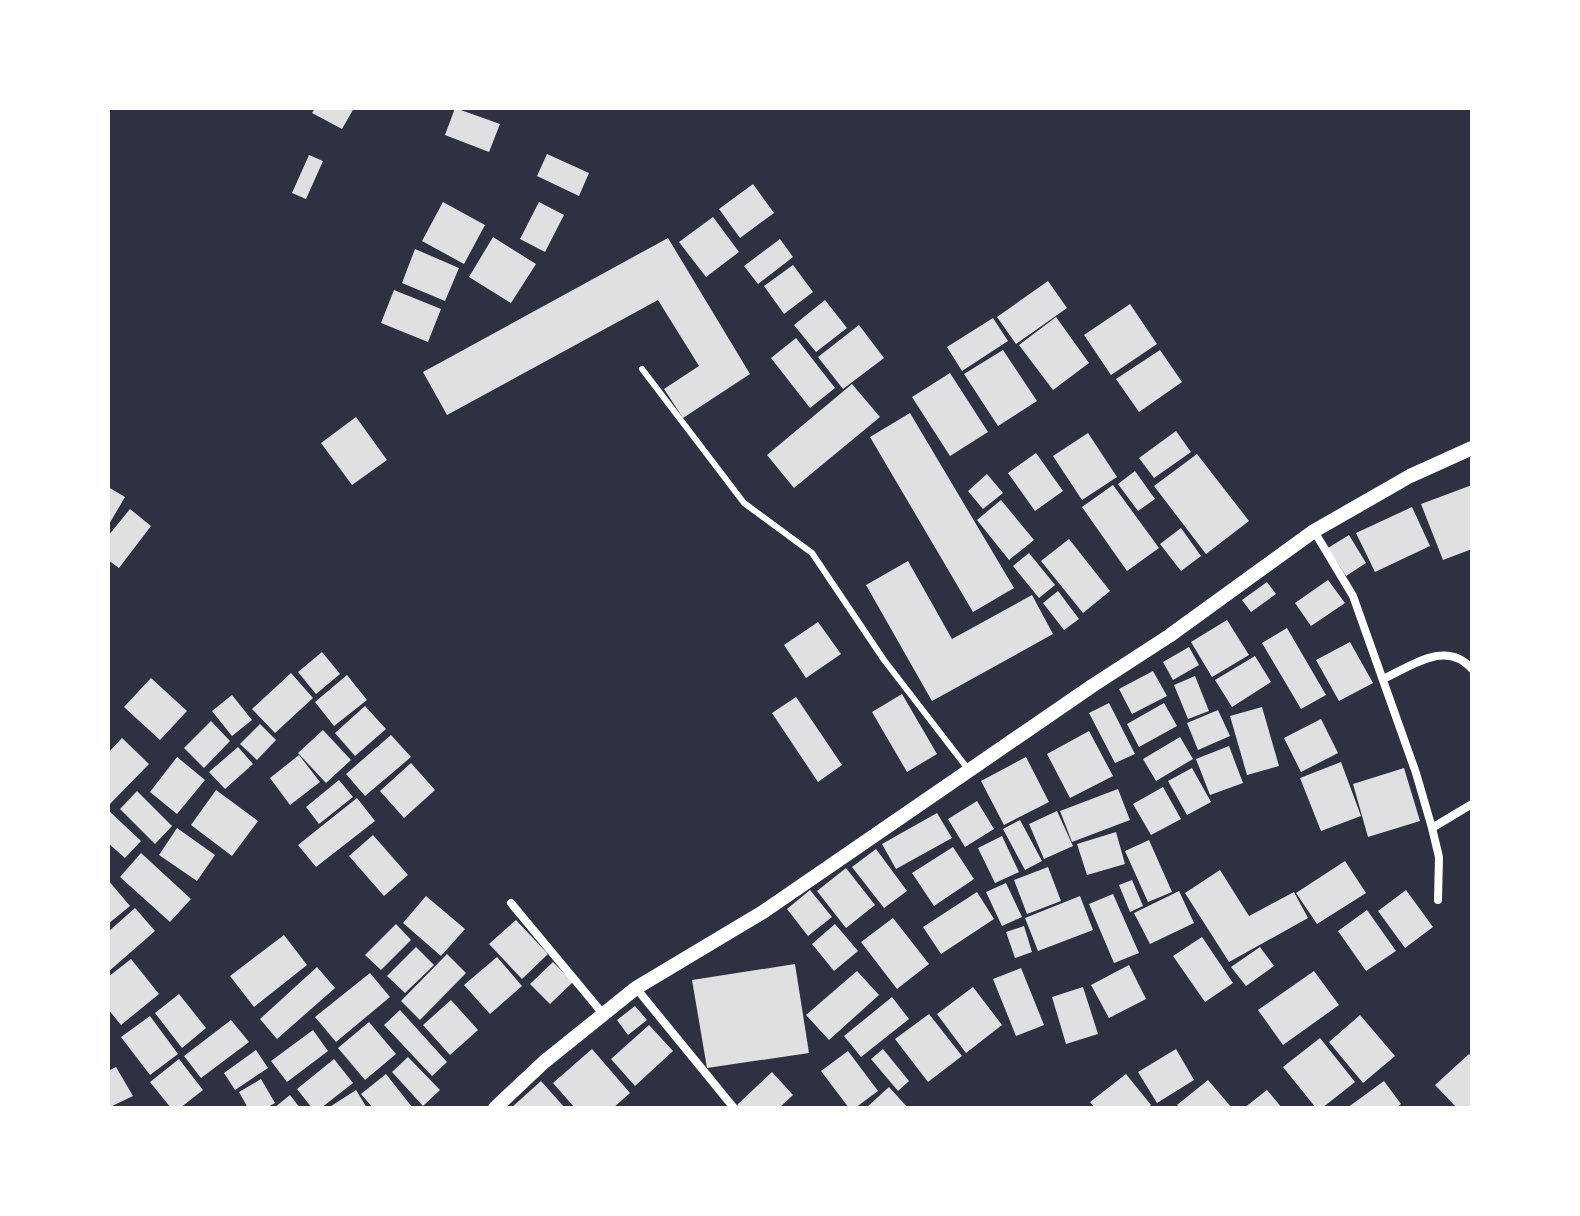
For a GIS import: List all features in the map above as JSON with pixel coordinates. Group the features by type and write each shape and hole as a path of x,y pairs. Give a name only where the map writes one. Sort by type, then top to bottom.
{"street":[{"path":"495,1108 601,1012 636,988 763,912 968,769 1169,636 1314,531 1410,476 1472,448"},
{"path":"1314,531 1353,596 1383,679 1432,828 1439,857 1438,900"},
{"path":"1383,679 1429,657 1443,654 1465,661 1472,669"},
{"path":"1432,828 1472,804"},
{"path":"511,903 601,1012"},
{"path":"636,988 734,1108"}],"lane":[{"path":"642,369 744,503 812,553 884,660 968,769"}],"building":[{"path":"315,108 354,108 342,129 312,113"},
{"path":"455,108 500,124 489,152 445,135"},
{"path":"547,154 589,173 579,196 537,176"},
{"path":"309,155 323,161 306,199 292,193"},
{"path":"753,184 774,213 740,238 719,209"},
{"path":"443,202 485,225 464,264 422,241"},
{"path":"539,202 564,215 545,252 520,239"},
{"path":"713,217 739,252 706,277 679,242"},
{"path":"493,237 536,264 511,303 469,277"},
{"path":"668,238 750,374 683,418 664,389 699,366 658,300 447,415 423,372"},
{"path":"780,239 793,257 758,284 744,266"},
{"path":"415,249 459,268 445,301 402,283"},
{"path":"793,265 813,292 784,314 764,286"},
{"path":"1048,281 1067,308 1016,344 997,317"},
{"path":"394,290 441,309 428,342 381,323"},
{"path":"825,300 847,328 816,352 794,325"},
{"path":"1130,304 1157,344 1111,375 1084,335"},
{"path":"1056,317 1089,363 1053,390 1019,345"},
{"path":"993,318 1008,341 962,371 947,347"},
{"path":"859,325 884,358 843,389 818,357"},
{"path":"796,338 835,388 810,408 771,358"},
{"path":"1003,350 1037,401 998,426 964,374"},
{"path":"1160,350 1182,382 1139,412 1116,379"},
{"path":"950,373 988,432 950,456 912,397"},
{"path":"852,384 880,417 794,488 767,455"},
{"path":"910,413 1014,588 973,612 870,437"},
{"path":"356,417 387,460 352,485 321,443"},
{"path":"1176,431 1191,452 1154,478 1139,458"},
{"path":"1088,433 1117,477 1082,500 1053,456"},
{"path":"1036,453 1063,491 1035,511 1008,473"},
{"path":"1197,454 1249,521 1206,554 1154,486"},
{"path":"1135,471 1155,499 1138,511 1118,484"},
{"path":"987,474 1003,493 983,509 968,491"},
{"path":"1113,485 1159,548 1127,571 1082,507"},
{"path":"1472,485 1472,549 1443,560 1421,504"},
{"path":"108,487 125,497 108,526"},
{"path":"1001,500 1034,540 1009,560 977,520"},
{"path":"1412,507 1430,546 1375,572 1356,533"},
{"path":"130,509 151,526 119,568 108,560 108,536"},
{"path":"1181,528 1201,556 1181,571 1160,544"},
{"path":"1349,535 1366,563 1346,576 1328,548"},
{"path":"1069,539 1110,591 1083,613 1041,561"},
{"path":"1029,553 1055,585 1039,598 1013,566"},
{"path":"908,561 952,639 1032,595 1053,634 932,701 866,585"},
{"path":"1328,580 1345,603 1311,626 1295,603"},
{"path":"1267,582 1276,594 1251,612 1242,600"},
{"path":"1058,591 1079,619 1064,630 1043,603"},
{"path":"1227,620 1249,655 1212,677 1191,642"},
{"path":"818,622 841,654 806,678 784,645"},
{"path":"1287,628 1326,695 1301,709 1262,643"},
{"path":"1350,642 1373,683 1339,701 1316,660"},
{"path":"1189,647 1199,665 1173,680 1163,662"},
{"path":"322,652 340,674 316,694 298,672"},
{"path":"1255,656 1271,682 1232,707 1215,680"},
{"path":"1153,671 1167,696 1132,714 1119,689"},
{"path":"291,673 313,698 275,733 252,709"},
{"path":"347,675 367,700 334,726 315,702"},
{"path":"1195,676 1209,711 1188,719 1174,685"},
{"path":"151,678 187,711 160,740 124,707"},
{"path":"902,694 937,754 907,772 872,712"},
{"path":"232,695 252,720 232,736 212,711"},
{"path":"796,697 842,765 818,782 772,713"},
{"path":"1109,703 1135,754 1115,763 1089,713"},
{"path":"1164,703 1177,726 1139,747 1127,724"},
{"path":"365,706 386,729 355,756 335,733"},
{"path":"1262,707 1279,766 1247,775 1230,716"},
{"path":"1218,710 1230,736 1198,750 1187,723"},
{"path":"1321,719 1338,753 1301,772 1284,738"},
{"path":"211,721 230,741 204,768 184,748"},
{"path":"260,724 276,740 257,760 240,744"},
{"path":"323,730 351,760 326,783 298,753"},
{"path":"1089,731 1113,776 1070,798 1047,754"},
{"path":"391,735 411,757 365,796 346,774"},
{"path":"1180,737 1193,759 1156,781 1143,759"},
{"path":"122,738 149,764 108,806 108,753"},
{"path":"1229,746 1243,783 1210,795 1196,759"},
{"path":"238,747 253,764 225,789 209,772"},
{"path":"299,755 320,782 290,805 270,778"},
{"path":"177,757 205,780 177,814 150,792"},
{"path":"1026,757 1049,802 1004,825 981,781"},
{"path":"1341,762 1361,816 1321,831 1300,778"},
{"path":"411,763 435,790 404,818 380,791"},
{"path":"1192,768 1211,802 1187,815 1168,781"},
{"path":"1404,768 1420,821 1368,837 1353,784"},
{"path":"339,780 353,797 319,824 306,807"},
{"path":"1163,787 1181,819 1151,835 1133,804"},
{"path":"1118,789 1130,820 1072,842 1060,811"},
{"path":"216,790 258,821 232,856 191,825"},
{"path":"137,791 172,826 155,844 120,809"},
{"path":"357,798 375,821 316,867 298,845"},
{"path":"977,801 994,829 965,847 948,819"},
{"path":"108,810 141,841 125,858 108,843"},
{"path":"1057,811 1073,846 1044,859 1029,824"},
{"path":"937,813 952,838 896,869 882,844"},
{"path":"1020,820 1042,861 1025,870 1003,829"},
{"path":"177,828 215,855 197,881 159,855"},
{"path":"1116,832 1125,864 1087,875 1077,844"},
{"path":"373,835 408,875 384,896 349,856"},
{"path":"1002,836 1019,872 995,883 978,848"},
{"path":"1149,840 1172,892 1148,902 1125,851"},
{"path":"953,847 974,879 934,906 912,873"},
{"path":"876,849 907,891 884,908 852,867"},
{"path":"141,853 191,899 170,922 120,877"},
{"path":"1345,861 1366,893 1317,924 1296,893"},
{"path":"1048,867 1061,901 1027,914 1014,880"},
{"path":"846,868 875,905 846,928 817,891"},
{"path":"1220,870 1249,916 1294,892 1308,918 1229,962 1185,893"},
{"path":"108,880 130,906 108,924"},
{"path":"1132,880 1143,906 1130,912 1119,885"},
{"path":"1006,883 1022,917 1002,926 986,892"},
{"path":"810,890 832,917 808,936 787,909"},
{"path":"1406,890 1433,927 1405,948 1378,911"},
{"path":"1179,891 1194,923 1150,944 1134,913"},
{"path":"977,892 994,919 941,954 923,927"},
{"path":"1113,894 1139,953 1114,963 1089,904"},
{"path":"426,896 465,929 441,956 403,923"},
{"path":"1080,896 1093,930 1038,951 1025,918"},
{"path":"135,908 155,931 108,972 108,932"},
{"path":"1367,910 1396,951 1366,971 1338,931"},
{"path":"893,918 929,964 897,989 861,942"},
{"path":"516,920 548,954 522,979 489,944"},
{"path":"396,924 411,940 381,970 365,955"},
{"path":"835,924 858,951 834,971 812,944"},
{"path":"1024,926 1032,952 1015,958 1006,932"},
{"path":"284,935 307,965 254,1007 230,976"},
{"path":"1202,937 1233,983 1205,1002 1173,956"},
{"path":"416,947 434,965 405,993 387,976"},
{"path":"1260,947 1274,966 1246,986 1231,967"},
{"path":"447,954 466,973 420,1020 401,1001"},
{"path":"497,957 522,986 490,1014 464,985"},
{"path":"131,959 159,994 121,1025 108,1009 108,977"},
{"path":"553,962 573,982 550,1004 530,984"},
{"path":"795,964 809,1053 707,1068 692,980"},
{"path":"1129,965 1146,999 1109,1018 1091,985"},
{"path":"317,967 335,988 277,1039 260,1019"},
{"path":"1021,968 1044,1025 1016,1036 993,979"},
{"path":"857,971 879,995 829,1040 806,1015"},
{"path":"1314,971 1339,1005 1283,1045 1258,1010"},
{"path":"370,973 390,997 336,1042 315,1017"},
{"path":"973,987 1002,1025 966,1053 937,1014"},
{"path":"1083,987 1098,1034 1066,1044 1052,997"},
{"path":"179,994 206,1028 182,1048 155,1013"},
{"path":"892,997 909,1019 861,1057 844,1036"},
{"path":"451,1000 478,1030 450,1055 423,1025"},
{"path":"635,1006 647,1020 628,1035 617,1020"},
{"path":"400,1010 447,1062 432,1076 384,1025"},
{"path":"929,1014 962,1056 928,1082 895,1039"},
{"path":"1360,1015 1395,1056 1363,1083 1329,1042"},
{"path":"150,1016 178,1054 150,1075 121,1037"},
{"path":"231,1020 249,1042 201,1078 184,1056"},
{"path":"369,1022 396,1054 365,1080 338,1048"},
{"path":"649,1025 673,1051 635,1086 611,1059"},
{"path":"313,1030 328,1051 287,1082 271,1061"},
{"path":"1320,1038 1355,1082 1322,1108 1316,1108 1283,1067"},
{"path":"592,1049 630,1093 613,1108 575,1108 553,1083"},
{"path":"883,1049 909,1081 898,1091 871,1059"},
{"path":"1176,1049 1194,1080 1157,1103 1138,1072"},
{"path":"256,1050 268,1068 235,1090 224,1073"},
{"path":"848,1051 878,1091 855,1108 849,1108 821,1071"},
{"path":"1469,1054 1472,1057 1472,1108 1457,1108 1435,1085"},
{"path":"408,1057 440,1090 423,1106 392,1072"},
{"path":"179,1059 203,1090 180,1108 171,1108 150,1082"},
{"path":"334,1059 353,1083 321,1108 312,1108 297,1089"},
{"path":"116,1067 133,1096 108,1108 108,1071"},
{"path":"772,1072 793,1095 779,1108 740,1108 737,1105"},
{"path":"386,1074 411,1108 373,1108 361,1094"},
{"path":"1126,1074 1151,1105 1148,1108 1095,1108 1090,1102"},
{"path":"261,1079 275,1103 266,1108 248,1108 239,1092"},
{"path":"1208,1080 1232,1108 1180,1108 1177,1105"},
{"path":"541,1081 565,1108 511,1108"},
{"path":"1384,1081 1401,1104 1396,1108 1347,1108"},
{"path":"889,1087 908,1108 866,1108"},
{"path":"356,1090 367,1108 328,1108"},
{"path":"1267,1090 1282,1108 1244,1108"},
{"path":"290,1095 300,1108 274,1108"}]}
